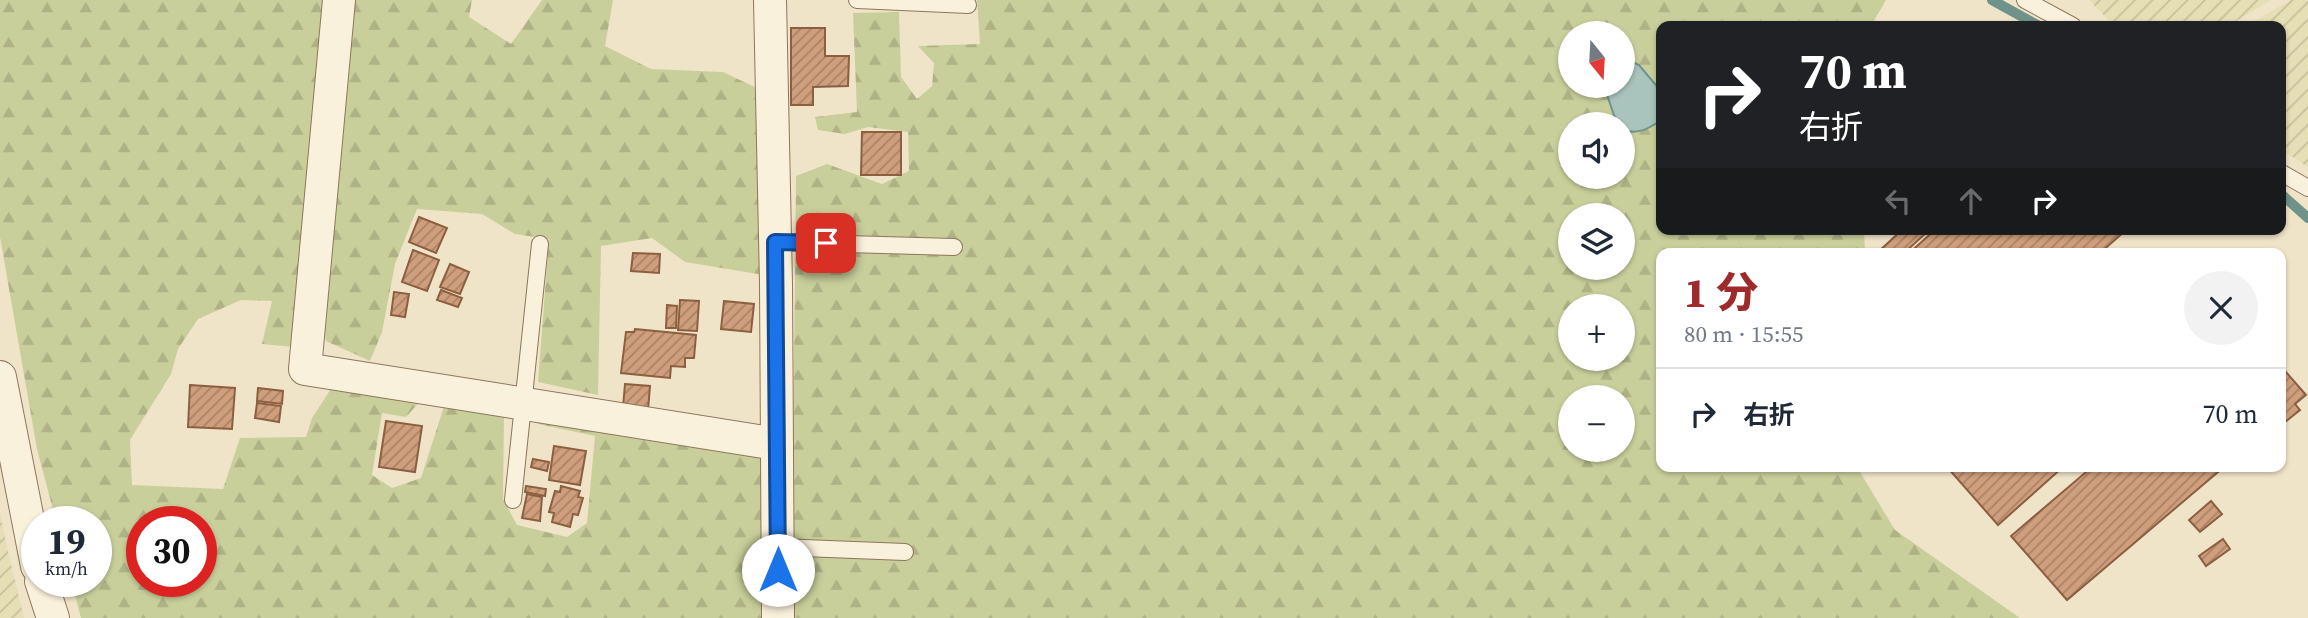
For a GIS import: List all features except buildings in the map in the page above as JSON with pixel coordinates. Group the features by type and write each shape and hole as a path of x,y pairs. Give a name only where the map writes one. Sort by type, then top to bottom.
{"street":[{"path":"339,0 305,369 777,444"},
{"path":"770,0 778,618"},
{"path":"0,377 25,506"},
{"path":"46,597 53,618"}],"lane":[{"path":"857,0 968,5"},
{"path":"2025,0 2064,21"},
{"path":"2286,175 2308,188"},
{"path":"775,242 954,247"},
{"path":"513,500 540,244"},
{"path":"778,547 905,552"}],"shaded area":[{"path":"2089,0 2271,0 2236,21 2109,21"},
{"path":"2291,0 2308,0 2308,167 2286,153 2286,21 2255,21"},
{"path":"0,513 7,547 24,618 0,618"}],"green space":[{"path":"0,0 472,0 469,17 511,44 542,0 613,0 605,46 651,69 723,72 763,91 764,275 685,262 652,238 601,246 598,395 538,382 549,239 515,234 482,214 417,209 395,264 382,332 370,361 326,341 320,298 294,347 262,344 272,301 241,300 198,319 178,349 171,374 130,440 132,485 223,489 240,438 306,437 312,418 336,381 425,396 406,417 382,413 372,475 392,488 421,478 445,403 504,414 503,499 517,525 567,537 587,523 595,436 538,424 540,412 793,459 796,176 827,164 882,184 909,171 908,132 868,127 845,134 818,130 815,117 857,112 853,13 899,12 901,77 917,99 932,86 934,63 918,46 980,44 977,0 1886,0 1874,21 1656,21 1656,235 1864,235 1865,248 1656,248 1656,472 1860,472 1895,530 2020,618 81,618 75,597 112,597 112,506 52,506 37,449 0,237"}],"water":[{"path":"1635,63 1639,65 1656,85 1656,123 1635,132 1635,112 1613,112 1608,98 1635,98"}],"waterway":[{"path":"1992,0 2030,21"},
{"path":"2286,198 2308,218"}],"route":[{"path":"778,570 775,242 826,243"}]}
